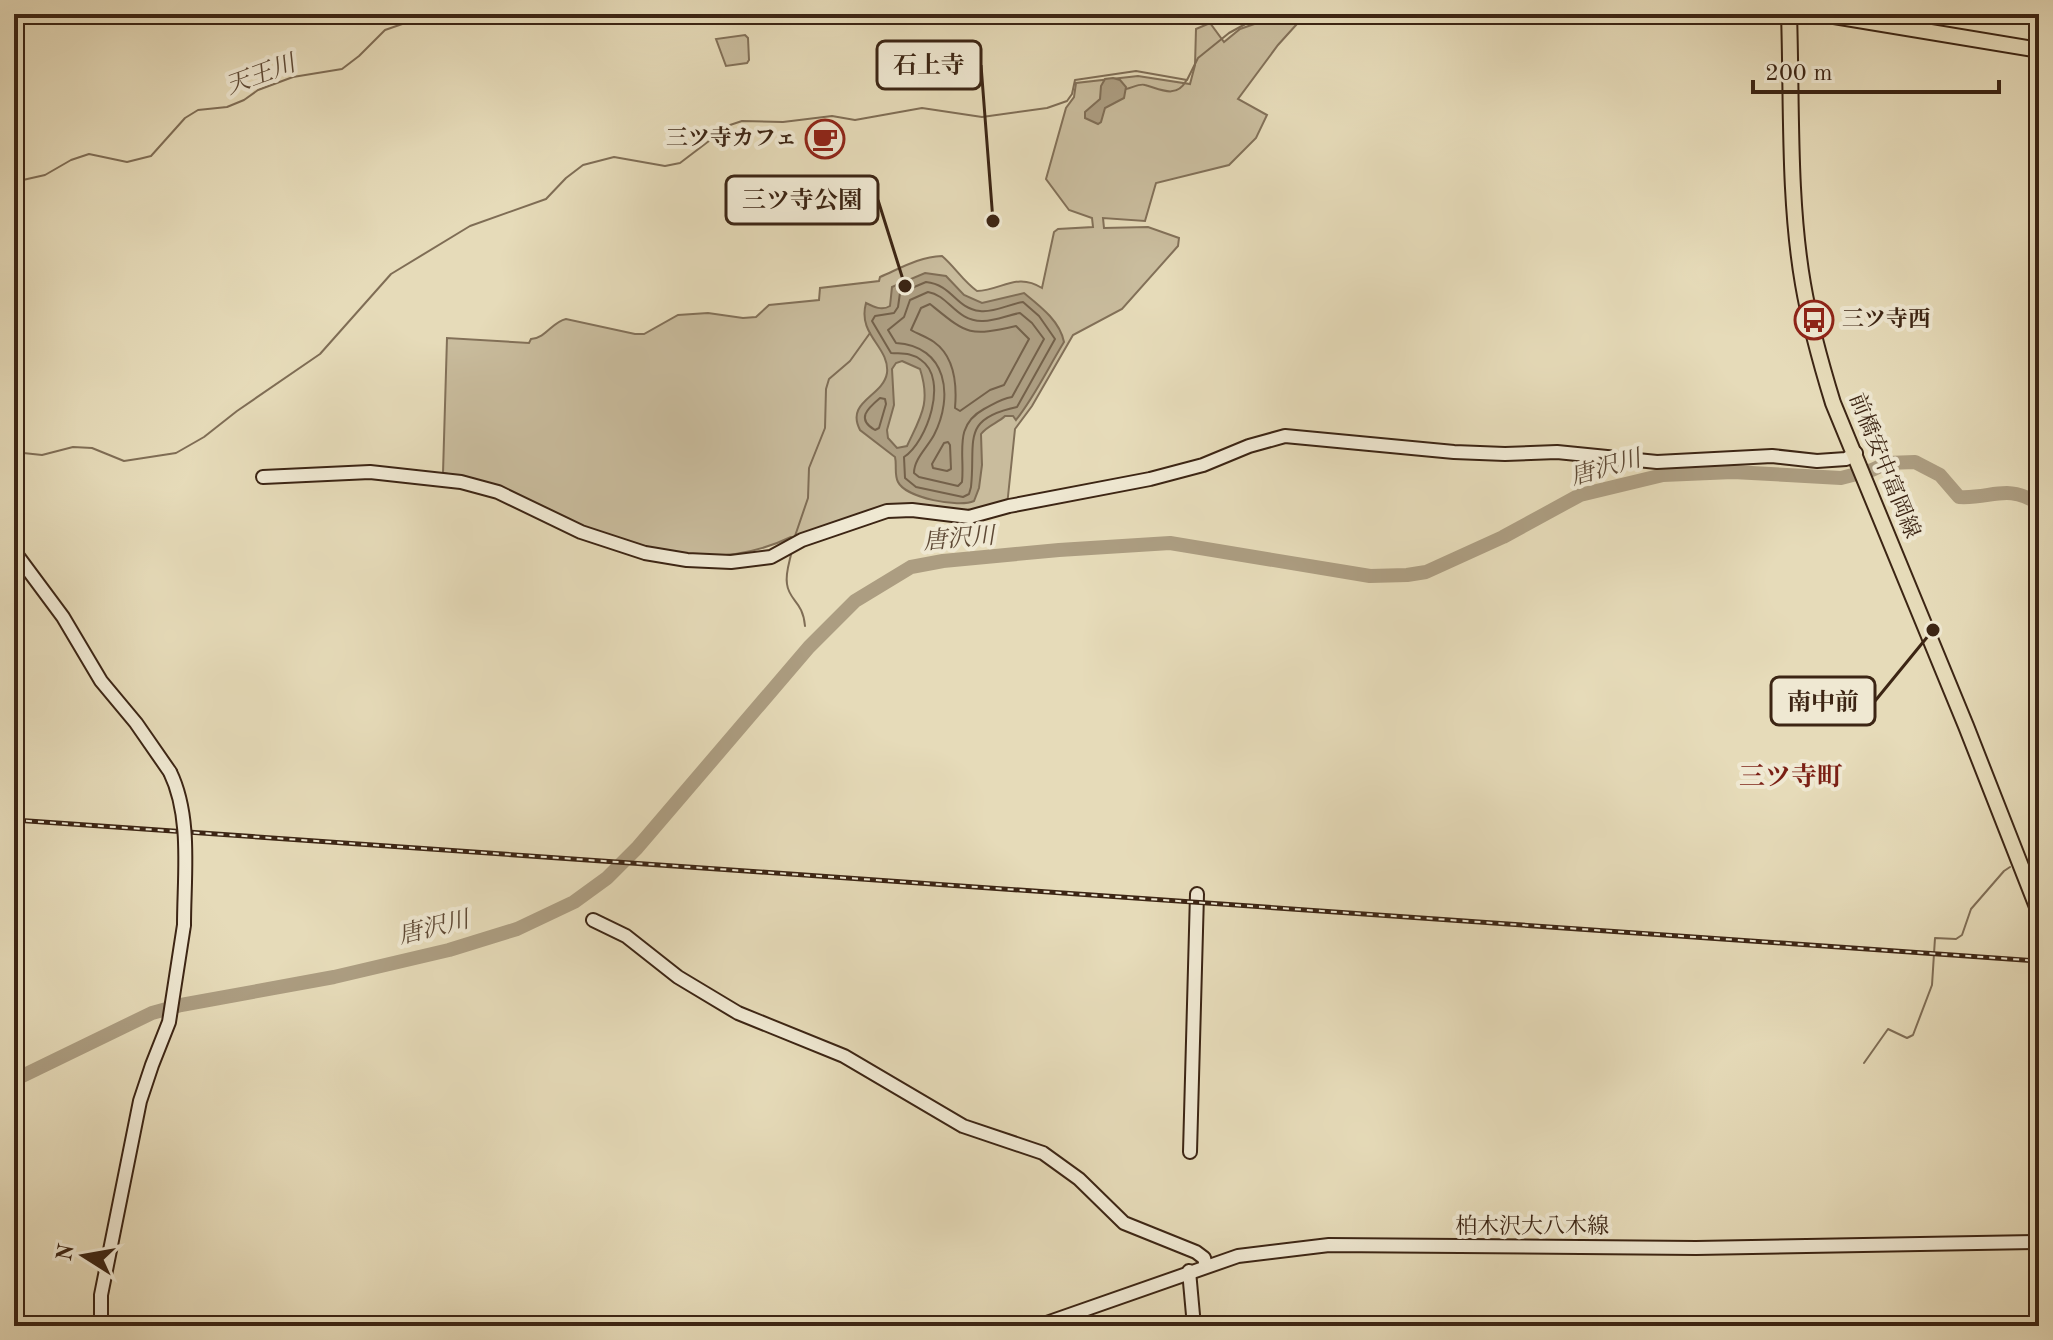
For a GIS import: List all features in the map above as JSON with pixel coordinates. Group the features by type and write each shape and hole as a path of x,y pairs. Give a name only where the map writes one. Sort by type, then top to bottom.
{"main road":[{"name":"前橋安中富岡線","path":"1789,14 1802,281 1817,349 1833,403 1856,453 2039,912"},
{"path":"1822,14 2039,50"}],"street":[{"path":"263,477 370,472 461,482 498,492 581,532 645,553 687,560 731,562 771,557 802,540 887,511 912,510 969,517 1150,479 1203,465 1249,446 1285,436 1454,452 1557,452 1657,462 1772,456 1817,461 1846,459 1856,453"},
{"path":"14,551 63,617 101,681 151,742 170,772 183,814 184,925 172,1007 140,1101 101,1295 101,1326"},
{"path":"1190,1152 1197,894"},
{"path":"593,920 626,936 678,977 738,1013 844,1056 963,1126 1043,1153 1079,1179 1124,1223 1196,1252 1204,1258 1206,1266"},
{"name":"柏木沢大八木線","path":"1038,1326 1238,1256 1329,1245 1712,1248 2039,1242"},
{"path":"1189,1271 1194,1326"}],"shaded area":[{"path":"1283,14 1306,14 1278,45 1238,99 1267,115 1256,138 1229,165 1156,183 1145,221 1103,218 1104,228 1148,227 1179,238 1178,246 1122,309 1073,335 1015,429 1007,506 967,514 913,508 797,539 791,537 738,554 685,555 605,536 496,488 443,473 447,338 529,343 566,319 644,334 678,315 708,313 756,317 769,305 819,300 820,288 879,281 880,277 910,264 942,256 977,291 1017,282 1033,283 1042,288 1054,232 1058,229 1093,227 1092,218 1069,210 1046,179 1076,83 1138,76 1190,84 1195,65 1196,29 1210,23 1224,42 1240,29"},
{"path":"745,35 748,38 749,60 726,66 716,39"}],"water":[{"path":"1113,78 1126,87 1124,98 1105,108 1098,124 1085,118 1085,112 1100,99 1105,79"},
{"path":"925,273 946,276 964,295 982,303 1024,293 1048,314 1062,334 1064,342 1016,420 1013,416 1005,416 981,434 982,465 974,501 957,503 933,500 911,493 898,482 895,457 860,430 857,412 879,388 887,373 884,356 866,324 866,303 881,308 890,306 892,287","holes":["902,361 920,369 925,391 923,409 907,446 897,448 888,438 887,430 894,405 892,369"]}],"waterway":[{"name":"天王川","path":"14,182 45,175 89,154 127,162 151,156 185,118 198,110 227,107 258,90 293,77 342,69 385,30 431,14"},
{"path":"14,452 42,455 73,447 92,448 124,461 176,453 204,437 320,354 391,274 470,226 546,199 583,165 614,157 665,166 680,163 730,125 742,121 783,122 832,116 855,120 922,108 982,117 1047,108 1067,101 1075,80 1136,71 1187,80 1198,58 1229,33 1260,16 1275,14"},
{"path":"1126,89 1143,85 1173,91 1186,81"},
{"path":"795,536 808,498 809,468 825,428 829,379 850,361 870,333"},
{"name":"唐沢川","path":"14,1080 152,1013 334,977 449,950 517,929 574,902 607,878 637,848 809,647 855,601 911,567 1059,550 1170,543 1370,576 1407,575 1426,572 1503,537 1580,495 1663,475 1733,472 1841,478 1887,463 1915,462 1940,475 1959,497 2008,493 2018,494 2039,504"},
{"path":"792,550 787,584 802,611 805,626"},
{"path":"2031,865 2039,872"},
{"path":"1864,1063 1888,1029 1907,1038 1913,1035 1932,985 1935,938 1956,939 1962,935 1971,909 2010,867"},
{"path":"861,1326 890,1321 906,1326"}],"railway":[{"path":"14,820 2039,961"}],"place":[{"name":"三ツ寺カフェ","path":"825,139"},
{"name":"石上寺","path":"993,221"},
{"name":"三ツ寺公園","path":"905,286"},
{"name":"三ツ寺西","path":"1814,320"},
{"name":"南中前","path":"1933,630"}],"district":[{"name":"三ツ寺町","path":"1791,778"}]}
